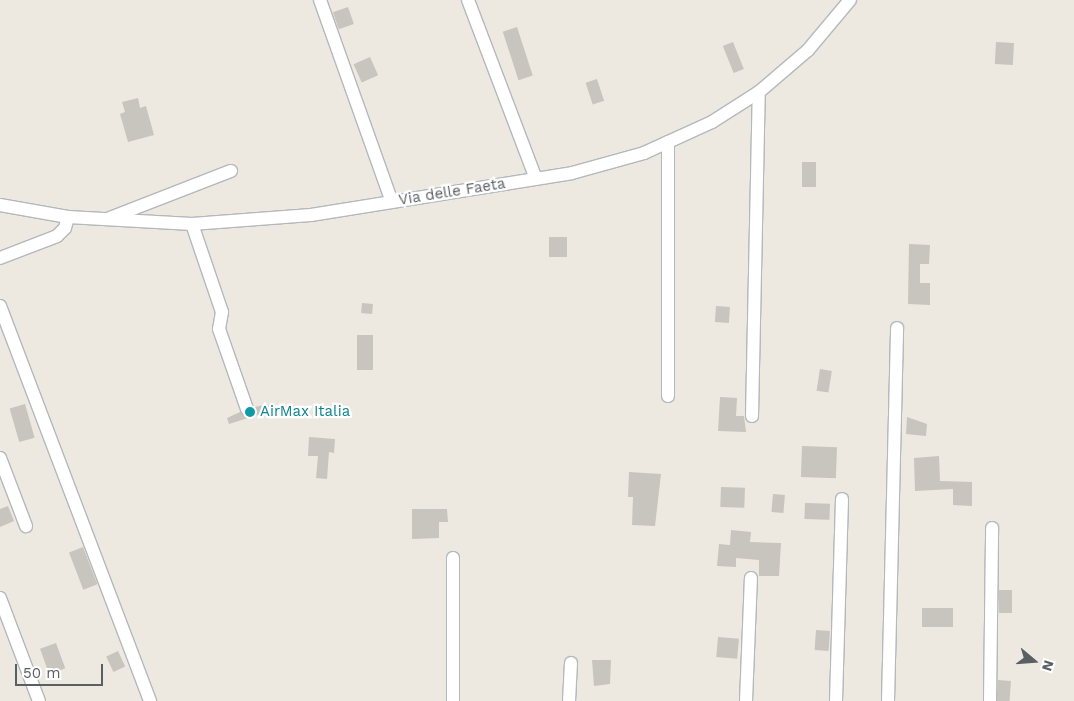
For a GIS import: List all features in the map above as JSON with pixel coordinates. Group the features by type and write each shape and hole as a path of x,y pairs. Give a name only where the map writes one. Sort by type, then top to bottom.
{"street":[{"path":"320,0 392,202"},
{"path":"468,0 536,179"},
{"name":"Via delle Faeta","path":"0,205 68,217 192,224 311,215 572,173 644,153 712,122 759,92 808,50 850,0"},
{"path":"752,416 759,92"},
{"path":"668,142 668,396"},
{"path":"104,220 231,171"},
{"path":"0,258 57,236 65,228 68,217"},
{"path":"192,224 222,312 219,329 247,409"},
{"path":"0,306 150,701"},
{"path":"888,701 897,328"},
{"path":"0,458 26,526"},
{"path":"836,701 842,499"},
{"path":"990,701 992,528"},
{"path":"453,558 453,701"},
{"path":"746,701 751,578"},
{"path":"0,598 39,701"},
{"path":"569,701 571,663"}],"building":[{"path":"348,7 354,24 339,29 333,12"},
{"path":"517,27 533,76 518,80 503,32"},
{"path":"733,42 744,69 734,73 723,46"},
{"path":"996,42 1014,43 1013,65 995,64"},
{"path":"370,57 378,75 362,83 354,64"},
{"path":"597,79 604,101 593,105 586,83"},
{"path":"138,98 140,108 146,106 154,135 128,142 120,114 125,112 122,102"},
{"path":"802,162 816,162 816,187 802,187"},
{"path":"549,237 567,237 567,257 549,257"},
{"path":"909,244 930,245 929,264 920,264 920,283 930,283 930,305 908,304"},
{"path":"362,303 373,304 372,314 361,313"},
{"path":"716,306 730,307 729,323 715,322"},
{"path":"357,335 373,335 373,370 357,370"},
{"path":"820,369 832,371 828,393 817,391"},
{"path":"720,397 737,398 736,416 744,416 746,432 718,431"},
{"path":"25,404 35,438 19,442 10,408"},
{"path":"268,404 270,411 229,424 227,418 240,412 249,417 255,407"},
{"path":"907,417 927,424 926,436 906,434"},
{"path":"309,437 335,439 334,453 329,452 327,479 316,478 318,456 308,456"},
{"path":"802,446 837,447 836,478 801,477"},
{"path":"939,456 940,481 972,482 972,506 953,505 953,489 915,491 914,458"},
{"path":"629,472 661,474 655,526 632,525 633,497 628,497"},
{"path":"721,487 745,488 744,508 720,507"},
{"path":"773,494 785,495 783,513 771,512"},
{"path":"805,503 830,504 829,520 804,519"},
{"path":"8,506 14,521 0,527 0,509"},
{"path":"412,509 447,509 448,522 439,522 439,538 412,539"},
{"path":"731,530 751,532 750,542 781,543 779,576 759,576 759,560 736,558 736,567 717,566 719,544 730,545"},
{"path":"83,547 97,584 83,590 69,552"},
{"path":"999,590 1012,590 1012,613 999,613"},
{"path":"922,608 953,608 953,627 922,627"},
{"path":"816,630 830,631 829,651 815,650"},
{"path":"718,637 739,639 737,659 716,657"},
{"path":"56,643 65,668 49,674 40,649"},
{"path":"118,651 125,666 113,672 106,656"},
{"path":"592,660 611,660 610,684 594,686"},
{"path":"998,680 1011,681 1010,701 997,701"}],"place":[{"name":"AirMax Italia","path":"250,412"}]}
